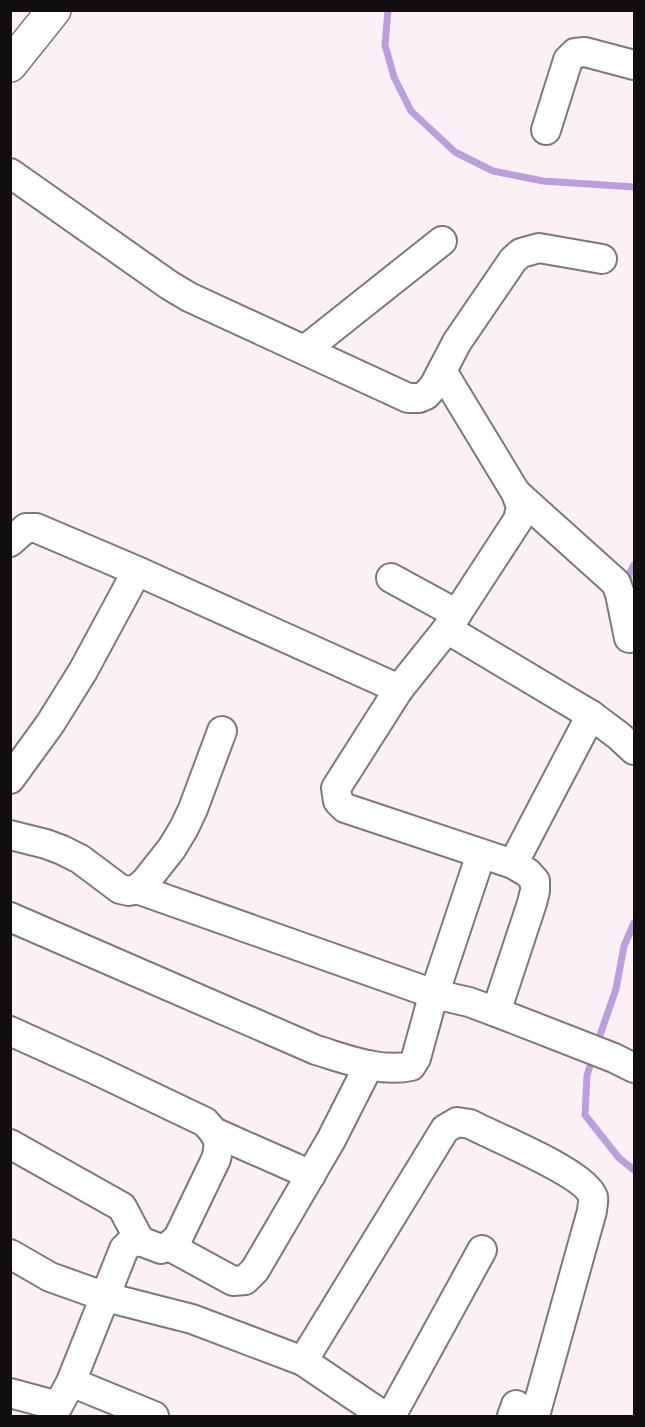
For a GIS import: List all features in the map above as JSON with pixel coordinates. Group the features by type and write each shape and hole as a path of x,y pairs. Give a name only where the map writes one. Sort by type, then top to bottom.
{"main road":[{"path":"10,65 50,12"}],"street":[{"path":"546,130 568,60 575,53 585,51 634,65"},
{"path":"10,173 169,285 205,305 408,398 426,395 434,386 458,342 513,260 521,253 539,248 602,259"},
{"path":"306,350 442,241"},
{"path":"442,371 516,493 521,507 518,520 452,621 399,689 336,788 338,801 345,807 513,864 528,873 535,881 535,891 496,1012"},
{"path":"516,493 616,583 629,638"},
{"path":"10,542 26,528 36,528 399,689"},
{"path":"10,779 50,724 137,572"},
{"path":"391,578 591,715 620,736 634,750"},
{"path":"513,864 591,715"},
{"path":"10,835 62,850 80,859 120,889 129,891 137,888 146,881 172,848 184,828 193,810 222,731"},
{"path":"10,916 316,1050 369,1065 400,1069 411,1066 416,1058 434,993 482,854"},
{"path":"137,888 434,993 469,1002 624,1063"},
{"path":"10,1031 205,1122 216,1133 311,1175"},
{"path":"169,1246 233,1281 245,1280 255,1270 311,1175 369,1065"},
{"path":"303,1361 445,1129 457,1122 470,1124 555,1165 584,1184 593,1197 592,1211 521,1411"},
{"path":"10,1393 56,1412 71,1382 124,1249 130,1243 140,1241 161,1249 169,1246 178,1238 216,1159 220,1146 216,1133"},
{"path":"10,1144 122,1207 140,1241"},
{"path":"391,1416 482,1251"},
{"path":"10,1254 50,1277 106,1297 192,1319 303,1361 384,1416"},
{"path":"71,1382 154,1416"}],"waterway":[{"path":"388,10 385,45 394,77 411,111 455,152 493,171 543,181 634,187"},
{"path":"629,585 629,574 634,565"},
{"path":"597,1044 616,989 624,946 634,923"},
{"path":"593,1057 587,1075 585,1115 619,1158 634,1170"}]}
